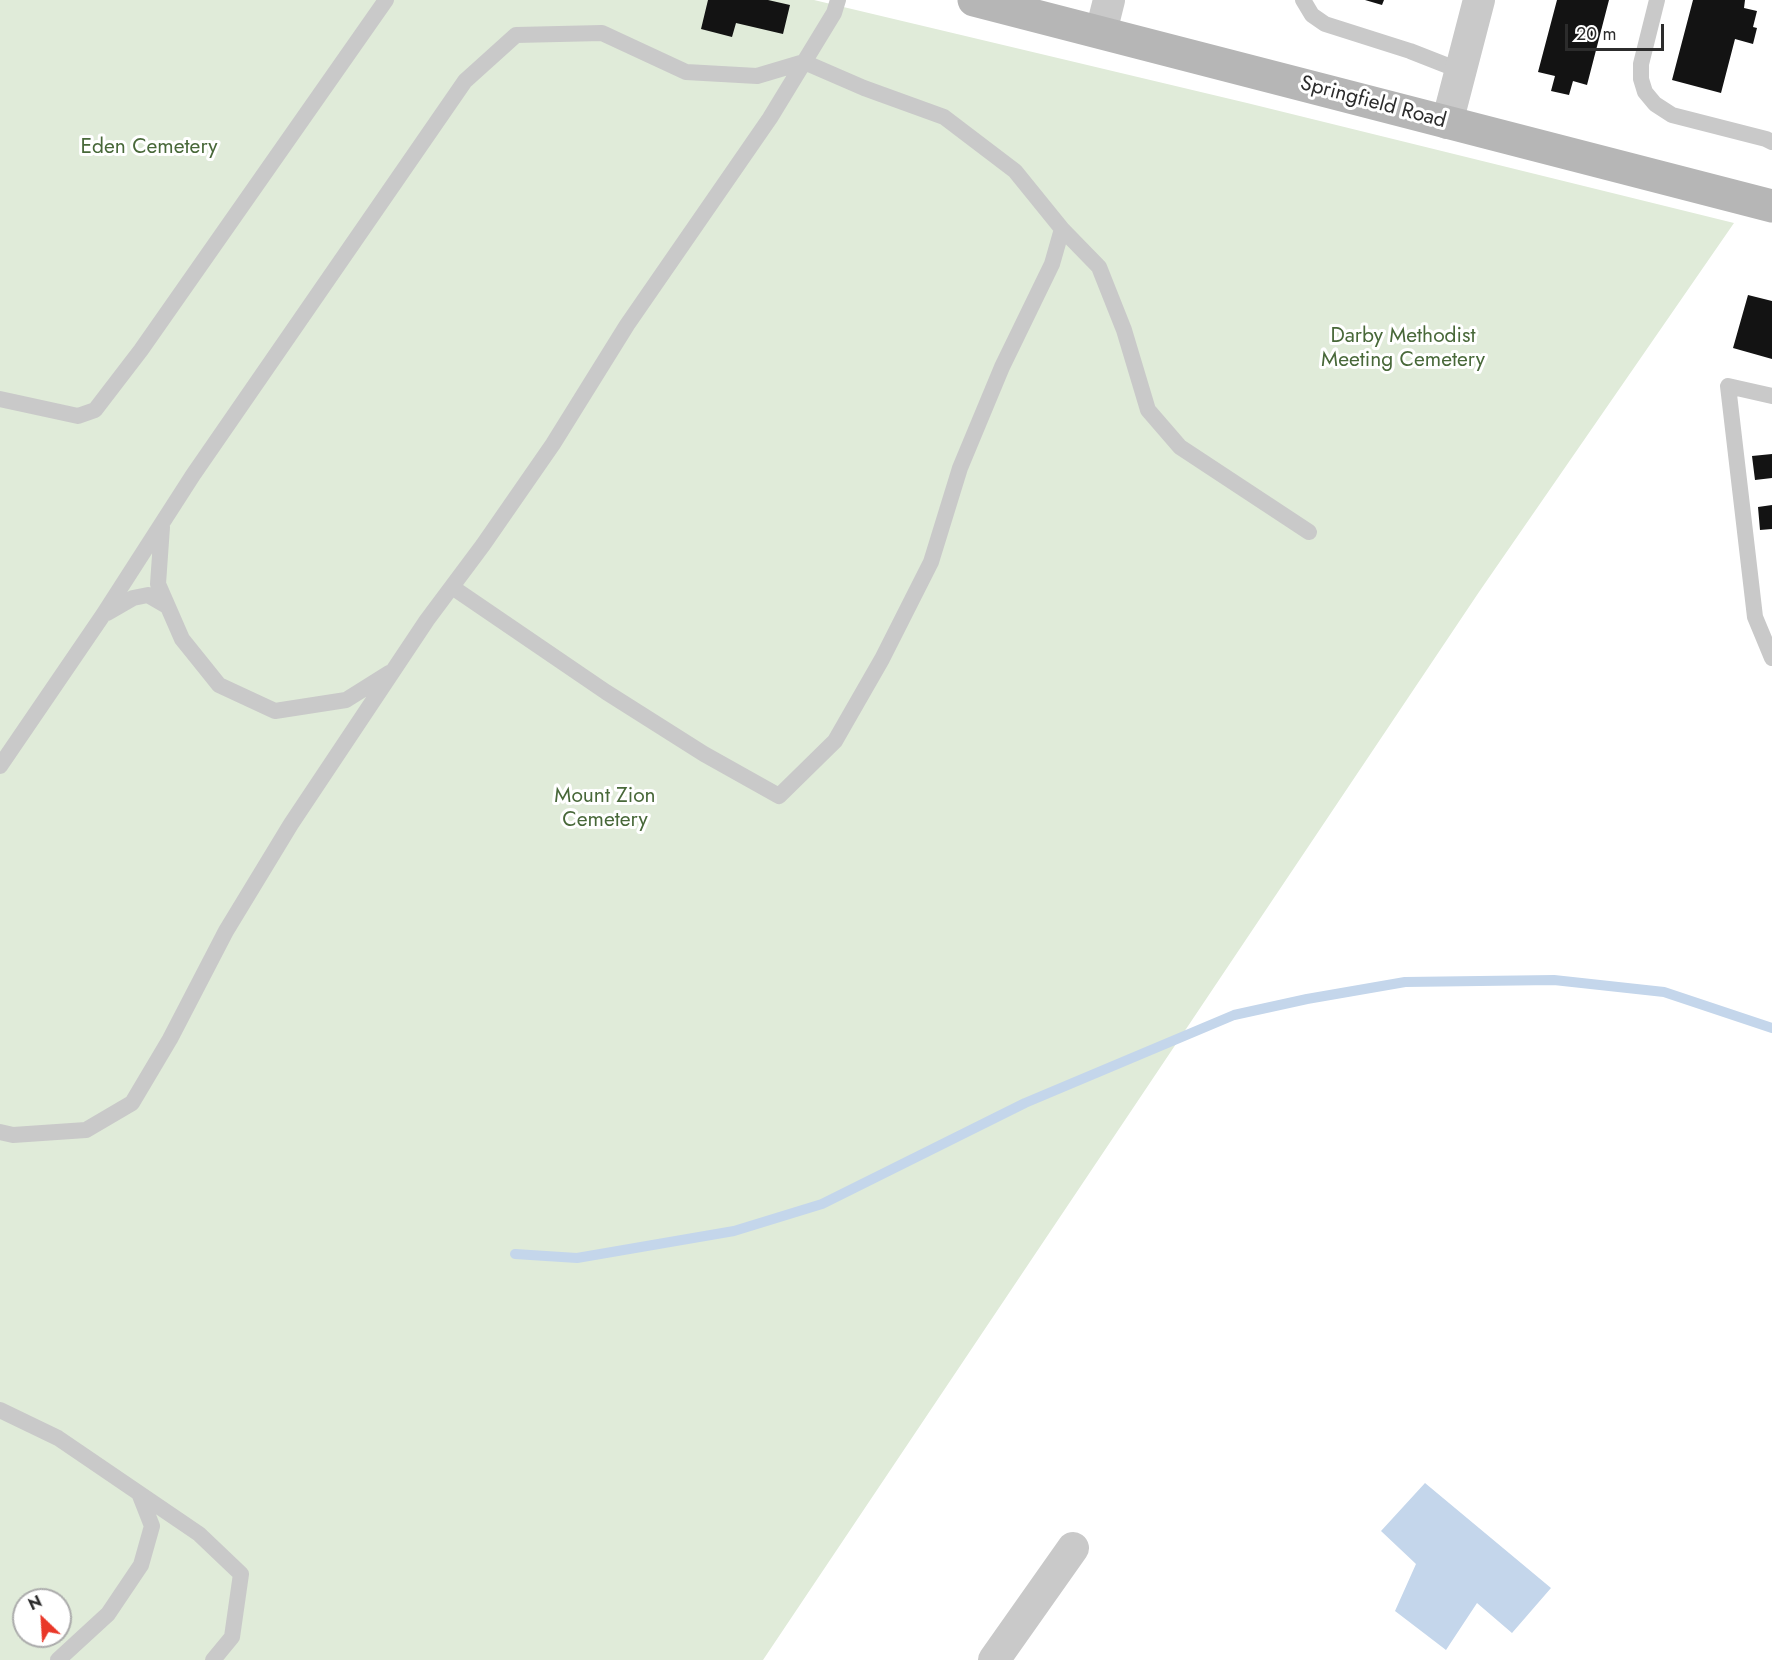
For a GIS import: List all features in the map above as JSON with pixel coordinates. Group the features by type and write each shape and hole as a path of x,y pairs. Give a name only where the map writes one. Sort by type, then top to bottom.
{"main road":[{"name":"Springfield Road","path":"974,0 1772,206"}],"street":[{"path":"1101,32 1109,0"},
{"path":"1447,123 1479,0"},
{"path":"994,1660 1073,1548"}],"lane":[{"path":"0,399 78,416 95,410 141,350 386,0"},
{"path":"0,1132 13,1136 86,1130 132,1103 170,1039 225,931 291,824 427,620 553,444 627,325 770,118 834,13 838,0"},
{"path":"1303,0 1312,15 1325,24 1410,51 1461,71"},
{"path":"1657,0 1641,64 1641,79 1645,92 1655,104 1672,114 1772,142"},
{"path":"0,766 103,615 193,474 465,81 516,35 602,33 686,72 757,76 804,62 864,88 944,117 1016,171 1062,229 1099,267 1124,330 1148,410 1180,447 1309,532"},
{"path":"452,587 615,698 704,754 779,796 835,741 882,659 931,562 960,468 1002,367 1052,264 1062,229"},
{"path":"1772,396 1728,386 1755,617 1772,658"},
{"path":"162,523 158,584 182,639 219,685 275,711 346,700 394,669"},
{"path":"103,615 133,598 148,595 167,606"},
{"path":"0,1410 58,1438 139,1493 199,1534 241,1574 232,1637 213,1660"},
{"path":"58,1660 108,1614 141,1565 152,1526 139,1493"}],"green space":[{"name":"Mount Zion Cemetery","path":"0,0 814,0 1247,103 1734,223 1479,592 763,1660 0,1660"}],"water":[{"path":"1425,1483 1551,1588 1512,1633 1477,1603 1446,1650 1395,1611 1416,1564 1381,1531"}],"building":[{"path":"708,0 768,0 790,5 783,34 736,23 732,37 701,29"},
{"path":"1365,0 1384,0 1382,5"},
{"path":"1557,0 1609,0 1587,85 1573,81 1569,95 1551,91 1555,76 1538,72"},
{"path":"1693,0 1745,0 1744,8 1757,11 1753,27 1757,28 1753,44 1735,39 1721,93 1672,80"},
{"path":"1748,295 1772,301 1772,359 1733,348"},
{"path":"1772,454 1772,478 1755,480 1752,456"},
{"path":"1772,505 1772,529 1760,530 1758,507"}],"waterway":[{"path":"515,1254 577,1258 734,1231 822,1204 1025,1103 1234,1015 1307,999 1405,982 1554,980 1664,992 1772,1028"}],"park label":[{"name":"Eden Cemetery","path":"149,148"},
{"name":"Darby Methodist Meeting Cemetery","path":"1403,349"}]}
